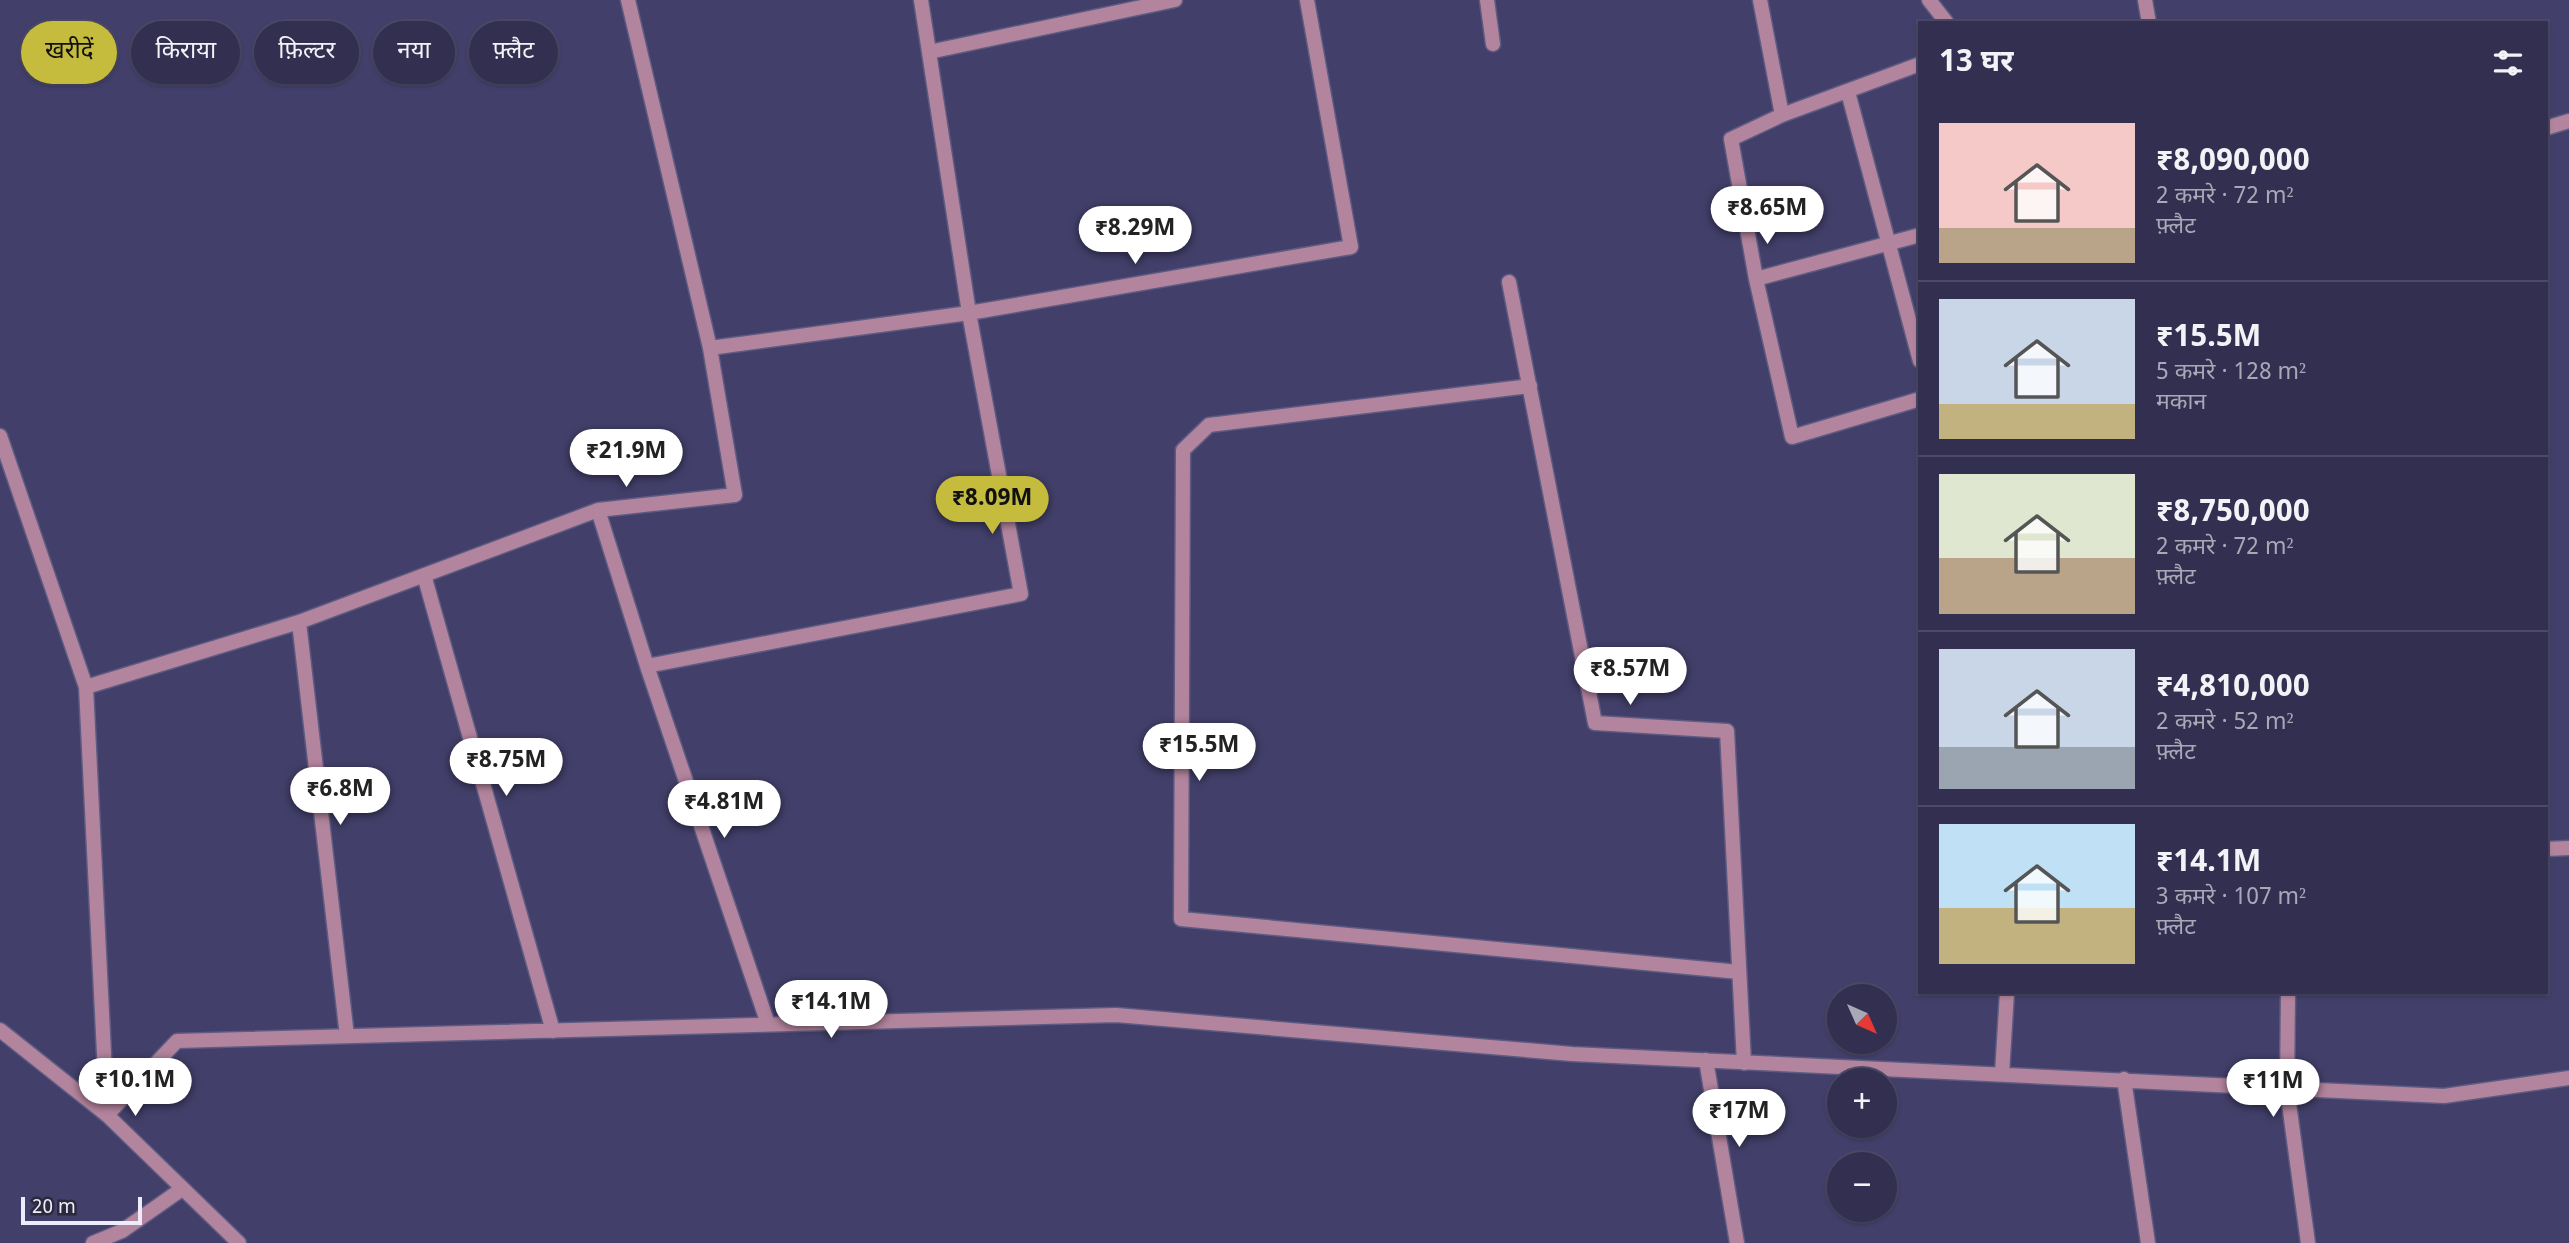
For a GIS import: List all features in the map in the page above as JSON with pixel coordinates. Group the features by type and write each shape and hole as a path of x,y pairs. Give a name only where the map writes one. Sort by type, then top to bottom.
{"street":[{"path":"86,687 299,622 598,510 736,495 710,348 628,0"},
{"path":"647,666 1021,594 969,313 921,0"},
{"path":"929,52 1175,0"},
{"path":"710,348 969,313 1351,247 1307,0"},
{"path":"1487,0 1493,44"},
{"path":"1760,0 1782,116"},
{"path":"1929,0 1945,21"},
{"path":"2145,0 2149,21"},
{"path":"1918,65 1782,116 1731,139 1756,279 1792,437 1918,399"},
{"path":"1848,92 1918,354"},
{"path":"2548,127 2569,121"},
{"path":"1756,279 1918,236"},
{"path":"1509,282 1595,723 1727,731 1744,1063"},
{"path":"1530,386 1209,425 1184,450 1181,919 1739,972"},
{"path":"0,436 86,687 107,1115"},
{"path":"598,510 647,666 768,1024"},
{"path":"424,575 553,1031"},
{"path":"299,622 347,1036"},
{"path":"2548,849 2569,848"},
{"path":"2002,1073 2007,994"},
{"path":"2288,994 2287,1088 2308,1243"},
{"path":"107,1115 177,1041 1116,1015 1572,1054 2444,1096 2569,1078"},
{"path":"0,1030 107,1115 239,1243"},
{"path":"1706,1060 1737,1243"},
{"path":"2124,1079 2148,1243"},
{"path":"93,1243 122,1231 182,1189"}]}
